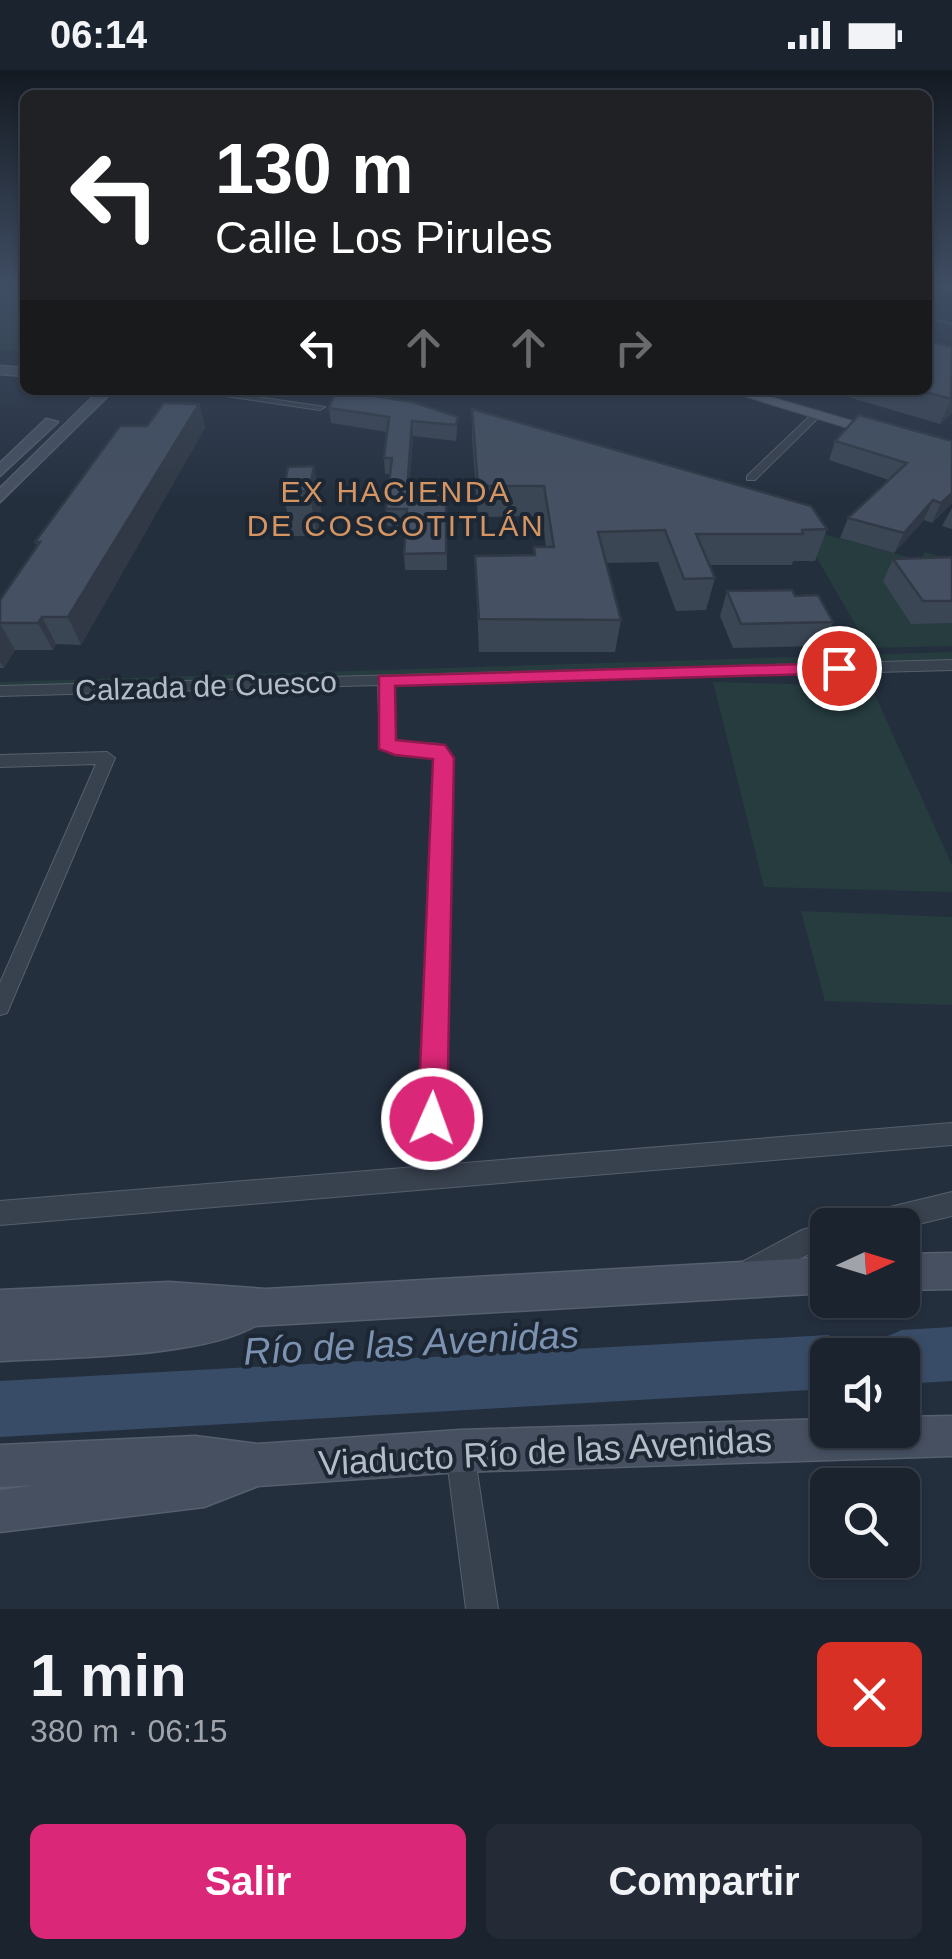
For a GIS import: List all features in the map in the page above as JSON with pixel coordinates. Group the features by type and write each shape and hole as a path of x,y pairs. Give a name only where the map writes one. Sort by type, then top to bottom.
{"main road":[{"path":"0,471 80,395"},
{"path":"0,497 102,395"},
{"path":"748,395 918,445 952,449"},
{"path":"785,395 952,449"},
{"path":"920,1272 952,1271"},
{"path":"0,1308 169,1301 266,1308 810,1276"},
{"path":"0,1342 162,1332 266,1308"},
{"name":"Viaducto Río de las Avenidas","path":"0,1466 196,1457 258,1465 460,1451 952,1436"},
{"name":"Viaducto Río de las Avenidas","path":"0,1512 204,1486 258,1465"}],"street":[{"path":"227,395 320,407"},
{"path":"751,478 816,415"},
{"name":"Calzada de Cuesco","path":"0,692 952,666"},
{"path":"385,680 386,744 438,750 444,758 432,1119"},
{"path":"0,761 107,758 0,1006"},
{"path":"0,1213 952,1134"},
{"path":"920,1212 952,1204"},
{"path":"737,1278 810,1239"},
{"path":"460,1451 482,1609"}],"green space":[{"path":"663,491 920,560 925,552 952,560 952,646 869,648 811,548"},
{"path":"952,652 952,664 0,690 0,682"},
{"path":"713,682 871,686 952,865 952,892 764,887"},
{"path":"801,911 952,917 952,1005 825,1001"}],"building":[{"path":"932,359 952,359 951,399 932,394"},
{"path":"334,395 368,395 413,402 458,417 456,425 412,421 407,491 446,490 446,553 404,554 407,509 386,509 392,458 384,458 389,417 329,408"},
{"path":"164,403 199,404 68,617 42,617 38,623 0,623 0,600 40,542 35,542 120,426 147,426"},
{"path":"472,409 811,506 827,529 802,530 803,534 696,534 715,578 684,579 665,530 598,532 621,620 479,619 475,556 535,555 534,547 554,547 544,486 478,486"},
{"path":"859,415 952,441 952,493 941,503 933,500 904,533 848,518 907,463 835,441"},
{"path":"314,466 309,491 283,492 288,467"},
{"path":"952,557 952,601 923,601 893,559"},
{"path":"792,590 795,596 818,595 833,622 741,624 727,591"}],"waterway":[{"name":"Río de las Avenidas","path":"920,1356 952,1354"},
{"name":"Río de las Avenidas","path":"0,1409 810,1363"}],"district":[{"name":"EX HACIENDA DE COSCOTITLÁN","path":"396,508"}],"route":[{"path":"432,1119 444,758 431,748 395,748 386,744 385,680 839,668"}]}
